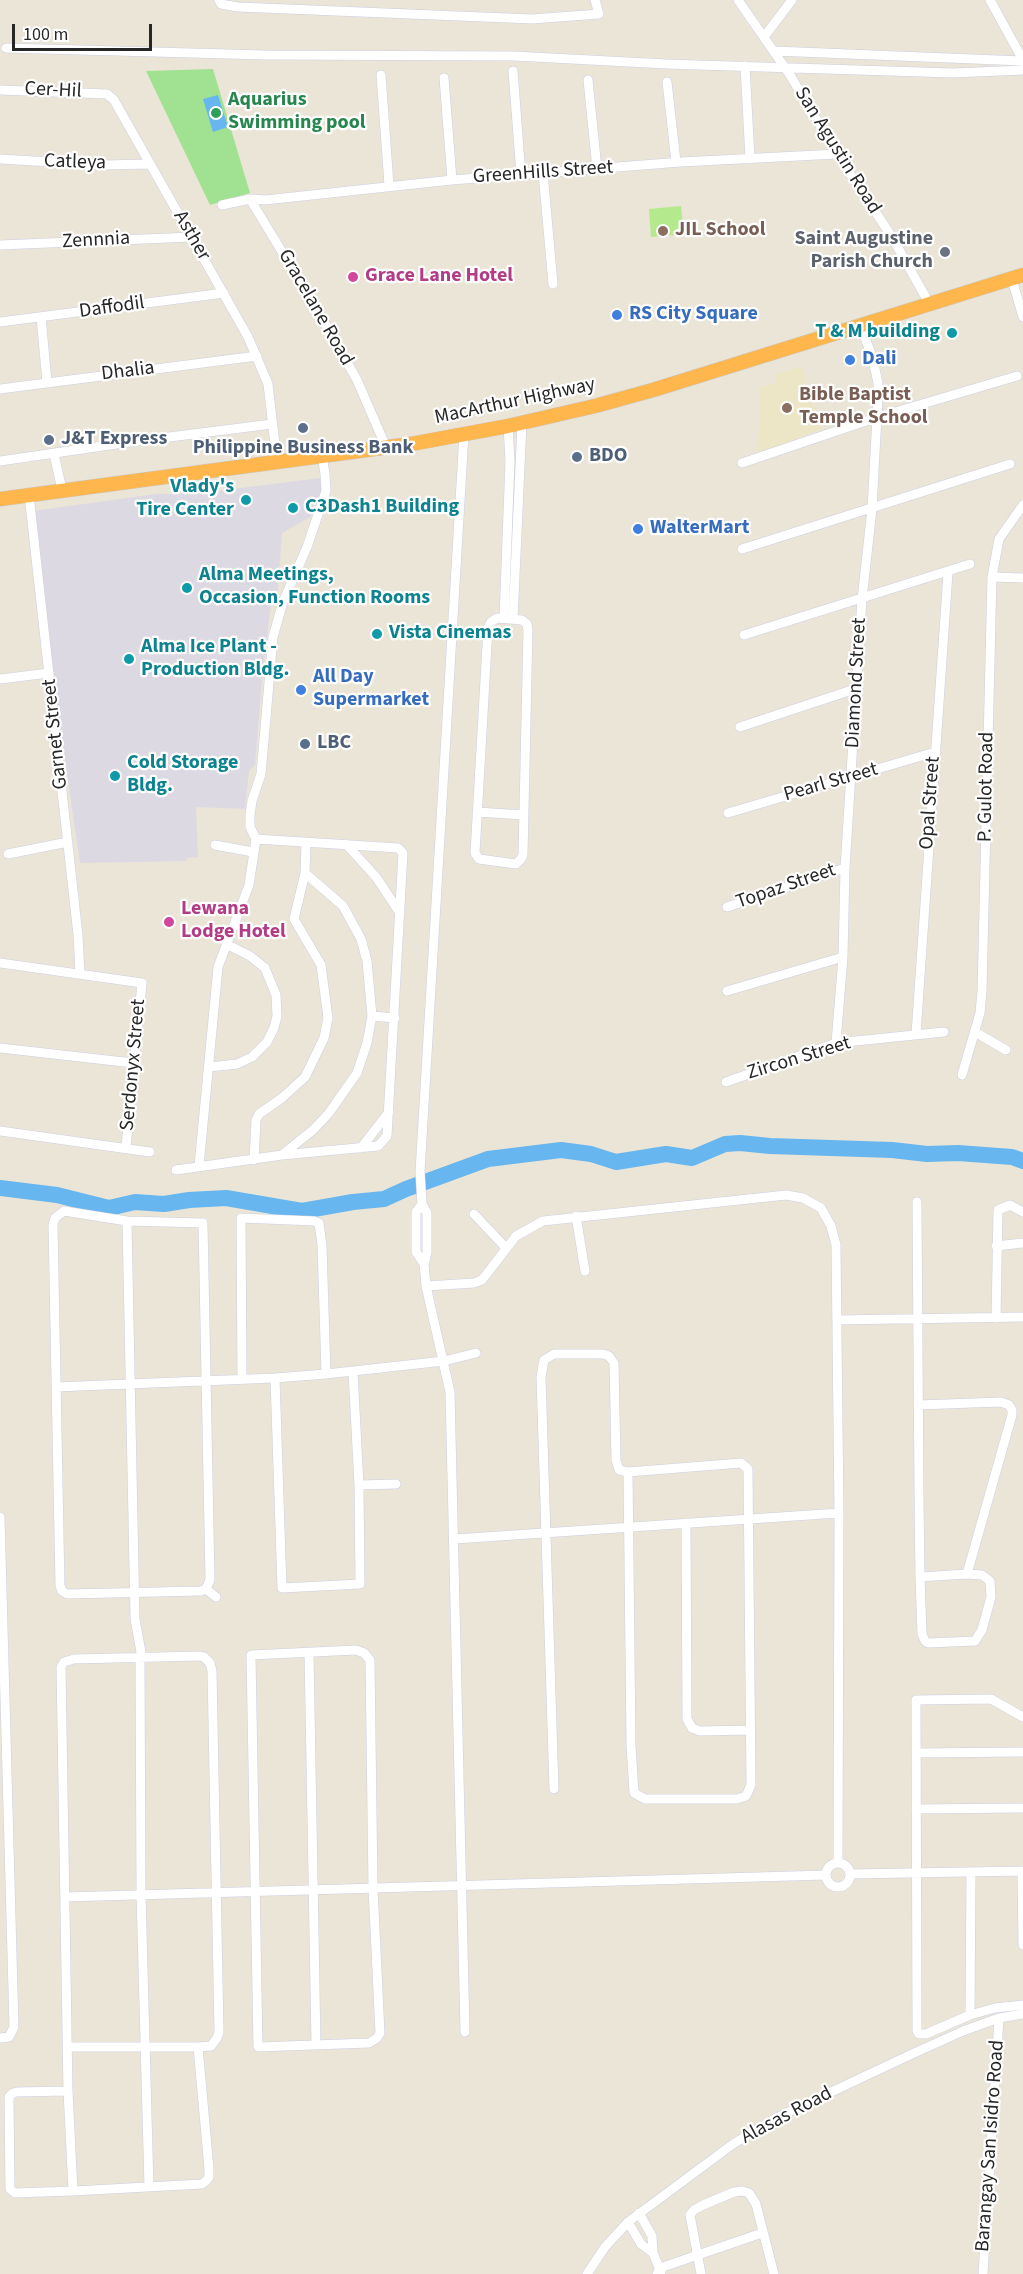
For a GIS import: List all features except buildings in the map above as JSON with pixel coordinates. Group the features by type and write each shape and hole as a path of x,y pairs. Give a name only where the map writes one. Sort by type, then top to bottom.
{"highway":[{"name":"MacArthur Highway","path":"0,499 386,447 515,425 613,402 1017,277"}],"street":[{"path":"220,2 262,8 532,19 599,14 595,0"},
{"name":"San Agustin Road","path":"738,0 774,51 891,237 930,305"},
{"path":"764,37 792,0"},
{"path":"990,0 1023,60"},
{"path":"6,48 187,53 514,56 953,73 1023,70"},
{"path":"774,51 1023,60"},
{"path":"745,66 750,159"},
{"path":"513,71 521,175"},
{"path":"381,75 389,185"},
{"path":"444,78 452,180"},
{"path":"588,80 597,169"},
{"path":"668,82 676,162"},
{"name":"Cer-Hil","path":"0,90 107,94"},
{"name":"Asther","path":"107,94 114,100 224,293 257,356 268,384 277,462"},
{"name":"GreenHills Street","path":"250,199 265,200 389,185 676,162 837,154"},
{"name":"Catleya","path":"0,159 102,165 150,164"},
{"path":"543,173 553,284"},
{"path":"222,205 250,199"},
{"name":"Gracelane Road","path":"250,199 357,380 386,447"},
{"name":"Zennnia","path":"0,245 192,237"},
{"path":"1017,277 1023,317"},
{"name":"Daffodil","path":"0,322 224,293"},
{"path":"40,317 47,382"},
{"name":"Diamond Street","path":"836,1043 843,957 845,868 862,599 872,509 878,383 861,326"},
{"name":"Dhalia","path":"0,389 257,356"},
{"path":"742,463 875,418 1017,376"},
{"path":"0,461 272,424"},
{"path":"508,619 515,425"},
{"path":"508,619 510,461 515,425"},
{"path":"464,434 420,1172 422,1204 416,1212 416,1252 424,1264 432,1321 444,1361 450,1392 465,2032"},
{"path":"54,454 62,490"},
{"path":"199,1166 218,968 249,885 256,839 250,827 250,815 261,774 273,637 283,602 307,548 326,491 321,455"},
{"path":"742,549 1010,464"},
{"name":"Garnet Street","path":"29,495 78,935 80,974"},
{"name":"P. Gulot Road","path":"962,1075 975,1032 982,991 992,577 999,539 1023,505"},
{"path":"744,635 948,573 970,564"},
{"name":"Opal Street","path":"916,1034 948,573"},
{"path":"992,577 1023,578"},
{"path":"497,618 522,620 527,624 528,630 524,815 523,855 516,864 477,858 475,853 477,812 488,628 497,618"},
{"path":"0,679 49,673"},
{"path":"740,727 858,688"},
{"name":"Pearl Street","path":"728,813 935,752"},
{"path":"477,812 524,815"},
{"path":"176,1170 282,1155 378,1146 387,1136 403,853 398,848 256,839"},
{"path":"8,854 68,842"},
{"path":"254,1160 256,1120 259,1114 282,1098 305,1077 318,1054 328,1018 321,965 294,920 305,873 306,843"},
{"path":"346,844 376,877 400,913"},
{"path":"215,845 253,852"},
{"name":"Topaz Street","path":"727,907 845,868"},
{"path":"282,1155 314,1130 357,1073 368,1043 372,1016 367,961 361,939 343,906 305,873"},
{"path":"209,1067 237,1064 252,1057 267,1042 277,1016 276,995 265,968 250,956 226,944"},
{"path":"727,991 843,957"},
{"path":"0,963 80,974"},
{"name":"Serdonyx Street","path":"80,974 142,983 126,1147"},
{"path":"372,1016 395,1018"},
{"name":"Zircon Street","path":"726,1082 836,1043 944,1032"},
{"path":"975,1032 1006,1050"},
{"path":"0,1048 133,1063"},
{"path":"361,1148 389,1112"},
{"path":"0,1131 150,1152"},
{"path":"426,1286 474,1283 482,1280 516,1236 543,1221 777,1195 803,1198 821,1208 831,1226 836,1245 839,1513 838,1862"},
{"path":"918,1202 917,1320 920,1577 922,1634 925,1641 967,1643 975,1641 982,1630 992,1597 990,1581 982,1575 967,1574 920,1577"},
{"path":"996,1318 998,1210 1010,1205 1023,1212"},
{"path":"64,1212 127,1221 203,1223 210,1580 206,1589 195,1593 68,1594 62,1592 60,1586 55,1218 64,1212"},
{"path":"474,1214 506,1248"},
{"path":"576,1216 585,1271"},
{"path":"242,1379 241,1218 319,1223 322,1245 326,1374"},
{"path":"127,1221 135,1619 141,1652 141,1895 149,2187"},
{"path":"996,1246 1023,1243"},
{"path":"837,1320 1023,1317"},
{"path":"56,1387 275,1378 353,1372 444,1361 476,1353"},
{"path":"554,1790 541,1377 542,1366 549,1355 603,1354 614,1363 617,1466 623,1472 742,1463 748,1469 751,1785 742,1799 645,1799 634,1792 628,1472"},
{"path":"275,1378 282,1588 360,1584 359,1485 353,1372"},
{"path":"918,1405 1001,1402 1009,1405 1012,1410 967,1574"},
{"path":"359,1485 396,1484"},
{"path":"455,1539 839,1513"},
{"path":"0,1517 4,1846 13,2019 12,2034 9,2037 0,2038"},
{"path":"686,1523 687,1719 692,1728 700,1731 750,1730"},
{"path":"206,1589 216,1597"},
{"path":"356,1650 364,1653 370,1660 373,1888 380,2033 369,2043 258,2047 251,1655 356,1650"},
{"path":"309,1653 316,2045"},
{"path":"69,2047 198,2047 211,2046 218,2038 210,1663 204,1657 68,1660 61,1667 68,2091 73,2191"},
{"path":"1023,1717 991,1699 916,1700 917,2031 919,2034 926,2034 970,2015 994,2008 1023,2005"},
{"path":"917,1753 1023,1752"},
{"path":"916,1809 1023,1809"},
{"path":"838,1862 847,1866 850,1874 846,1884 836,1887 827,1881 826,1875 831,1864 838,1862"},
{"path":"850,1874 1022,1871 1023,1945"},
{"path":"970,2015 972,1873"},
{"path":"65,1897 826,1875"},
{"name":"Alasas Road","path":"586,2274 605,2247 628,2222 718,2154 776,2118 922,2049 999,2018 1023,2014"},
{"name":"Barangay San Isidro Road","path":"982,2274 999,2018"},
{"path":"68,2091 17,2092 9,2097 10,2189 15,2193 202,2184 209,2177 198,2047"},
{"path":"701,2274 690,2215 703,2205 742,2191 749,2193 756,2204 774,2274"},
{"path":"639,2213 652,2236 653,2253 659,2272 696,2254 762,2233"},
{"path":"628,2222 641,2244 653,2253"}],"shaded area":[{"name":"Bible Baptist Temple School","path":"801,366 822,429 797,438 799,441 758,456 760,387 776,383 775,375"},
{"path":"320,478 322,494 319,506 310,517 282,533 278,590 272,595 262,679 255,765 249,771 245,809 196,807 198,857 187,858 186,861 80,863 53,679 33,511 156,494 201,493"}],"green space":[{"path":"213,69 250,193 210,205 146,71"},
{"path":"681,206 684,234 651,237 649,209"}],"water":[{"name":"Aquarius Swimming pool","path":"218,95 228,127 213,132 203,99"}],"waterway":[{"path":"0,1188 57,1195 109,1208 135,1202 164,1204 226,1198 302,1211 384,1199 488,1159 561,1150 591,1154 616,1162 666,1154 692,1158 725,1144 740,1143 892,1150 927,1154 958,1153 1012,1157 1023,1161"}],"place":[{"name":"Aquarius Swimming pool","path":"216,113"},
{"name":"JIL School","path":"663,231"},
{"name":"Saint Augustine Parish Church","path":"945,252"},
{"name":"Grace Lane Hotel","path":"353,277"},
{"name":"RS City Square","path":"617,315"},
{"name":"T & M building","path":"952,333"},
{"name":"Dali","path":"850,360"},
{"name":"Bible Baptist Temple School","path":"787,408"},
{"name":"Philippine Business Bank","path":"303,428"},
{"name":"J&T Express","path":"49,440"},
{"name":"BDO","path":"577,457"},
{"name":"Vlady's Tire Center","path":"246,500"},
{"name":"C3Dash1 Building","path":"293,508"},
{"name":"WalterMart","path":"638,529"},
{"name":"Alma Meetings, Occasion, Function Rooms","path":"187,588"},
{"name":"Vista Cinemas","path":"377,634"},
{"name":"Alma Ice Plant - Production Bldg.","path":"129,659"},
{"name":"All Day Supermarket","path":"301,690"},
{"name":"LBC","path":"305,744"},
{"name":"Cold Storage Bldg.","path":"115,776"},
{"name":"Lewana Lodge Hotel","path":"169,922"}]}
